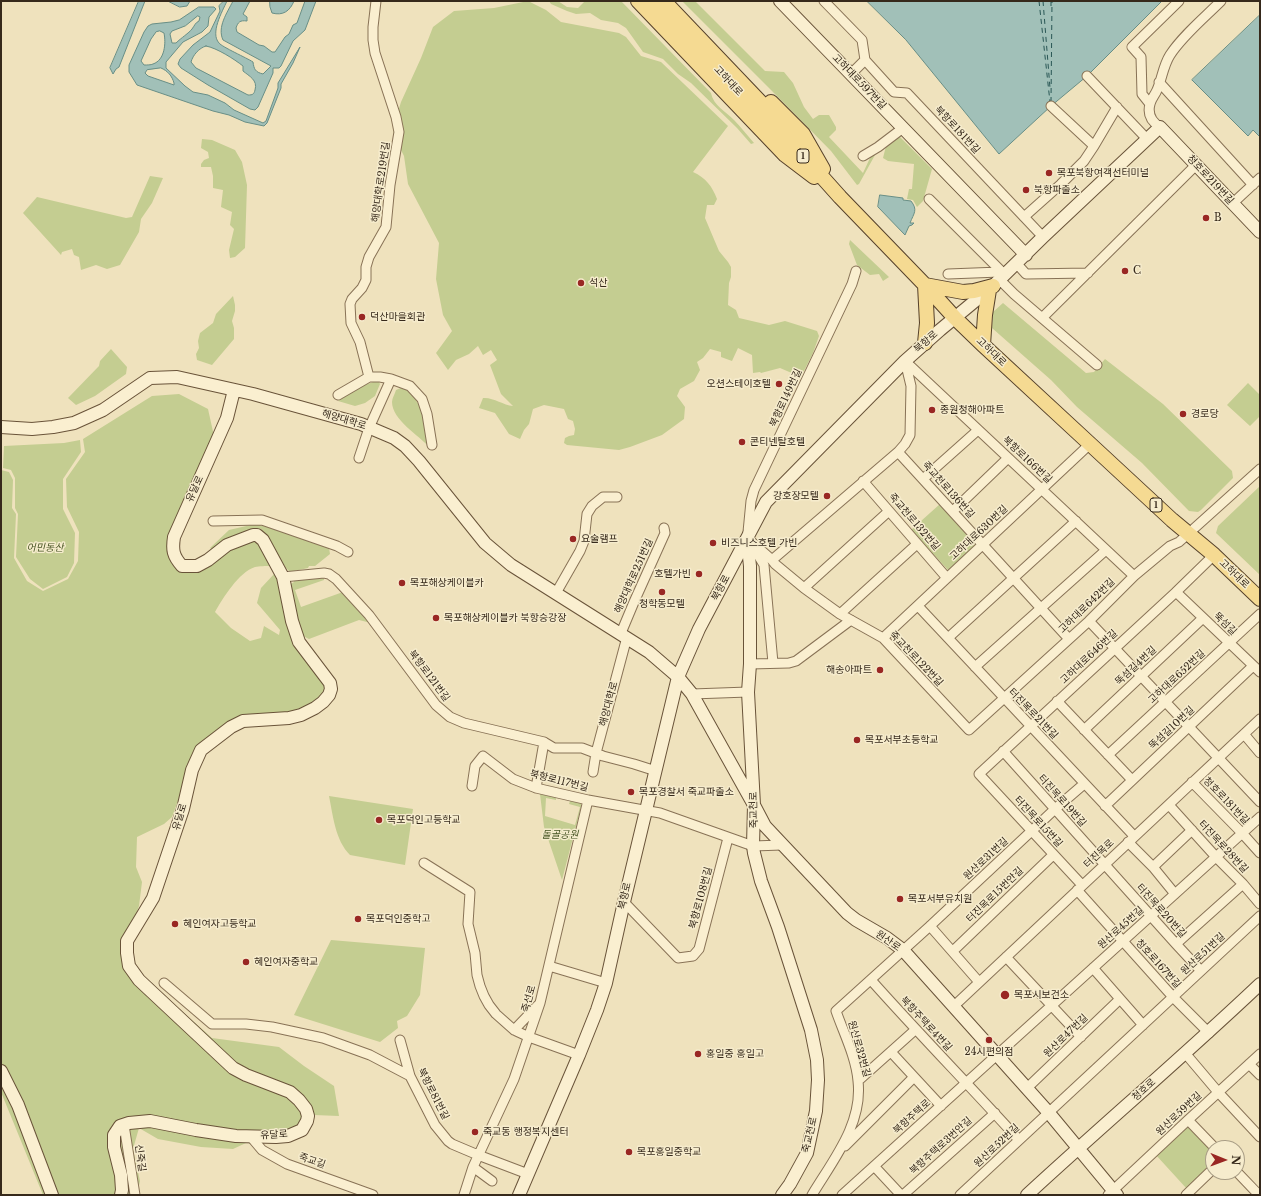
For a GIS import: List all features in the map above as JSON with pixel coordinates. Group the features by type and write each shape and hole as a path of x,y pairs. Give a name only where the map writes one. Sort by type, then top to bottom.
{"main road":[{"path":"638,1 785,155 840,197"},
{"name":"고하대로","path":"652,1 760,116 806,159"},
{"name":"고하대로","path":"664,1 767,110 806,159 840,197 955,318 1260,599"},
{"path":"676,1 802,134 840,197"},
{"path":"925,343 927,323 925,285 963,292 974,291 997,281"},
{"path":"984,345 985,315 997,281"}],"street":[{"name":"해양대학로219번길","path":"369,377 360,342 351,322 350,304 366,280 366,267 369,257 386,227 390,185 399,132 396,117 375,53 373,27 376,1"},
{"name":"고하대로597번길","path":"780,1 1026,255"},
{"path":"824,1 862,40 865,60 851,74"},
{"path":"1150,104 1142,94 1141,57 1132,48 1179,1"},
{"path":"1160,127 1153,122 1150,115 1150,104 1170,55 1185,37 1221,1"},
{"name":"북항로181번길","path":"865,60 894,92 907,93 1043,237"},
{"path":"1087,76 1147,139"},
{"path":"1159,82 1257,181 1233,204"},
{"path":"1051,106 1094,146"},
{"path":"1024,217 1084,161 1117,107"},
{"name":"북항로","path":"519,1195 579,1055 597,1010 606,982 678,677 699,629 766,502 905,361 1017,264 1043,237 1160,127"},
{"name":"청호로219번길","path":"1160,127 1260,232"},
{"path":"863,156 878,147 903,128"},
{"path":"1042,318 1196,165"},
{"path":"929,199 997,281 1097,365"},
{"path":"1017,264 1026,274 1088,273"},
{"name":"북항로149번길","path":"747,538 751,500 754,490 852,284 856,271"},
{"path":"948,274 997,281"},
{"path":"772,560 898,452 905,444 910,435 911,386 905,361"},
{"name":"북항로166번길","path":"905,361 1134,576"},
{"name":"해양대학로","path":"1,427 32,429 74,423 103,410 150,378 177,376 361,424 394,438 412,454 453,502 473,530 485,543 511,565 624,635 649,652 678,677"},
{"path":"338,395 369,377 391,379 410,386 422,399 427,414 432,445"},
{"path":"358,458 369,428 391,379"},
{"name":"유달로","path":"124,1125 150,1121 236,1136 276,1137 288,1136 302,1130 308,1121 306,1109 290,1092 246,1075 233,1068 139,980 129,966 127,953 127,941 153,898 183,809 192,770 201,750 231,727 243,721 288,718 301,715 323,702 329,695 331,689 330,683 299,642 292,621 282,577 263,540 257,535 253,534 228,545 198,566 182,566 176,559 172,547 176,530 228,418 234,390"},
{"path":"923,479 978,430"},
{"name":"고하대로630번길","path":"883,638 1090,444"},
{"name":"죽교천로136번길","path":"898,452 1069,639"},
{"path":"953,511 1008,458"},
{"path":"1188,534 1260,469"},
{"name":"죽교천로132번길","path":"863,481 947,578"},
{"path":"556,593 580,552 584,541 587,514 592,506 603,497 617,497"},
{"path":"804,588 889,511"},
{"path":"213,521 262,520 337,546 348,552"},
{"path":"948,638 1076,521"},
{"name":"해양대학로251번길","path":"624,635 634,602 665,533 664,528"},
{"name":"고하대로642번길","path":"1004,698 1089,621 1134,576 1170,546 1179,542 1188,534"},
{"path":"747,538 764,565 773,663"},
{"name":"죽교천로122번길","path":"747,538 804,588 840,614 883,638 969,730 1004,698"},
{"name":"죽교천로","path":"747,538 750,566 750,664 748,692 754,805 753,846 761,881 798,986 811,1030 817,1060 818,1080 816,1104 812,1133 807,1153 790,1184 782,1195"},
{"path":"840,614 917,544"},
{"path":"975,667 1106,550"},
{"name":"고하대로646번길","path":"979,774 1214,555"},
{"name":"북항로121번길","path":"282,577 324,573 329,574 336,579 369,615 436,705 450,718 464,723 544,742 554,748 582,748 656,771"},
{"name":"뚝섬길","path":"1176,592 1257,669"},
{"name":"터진목로21번길","path":"918,606 1105,806 1175,894"},
{"name":"고하대로652번길","path":"1108,755 1260,614"},
{"name":"뚝섬길4번길","path":"1084,730 1203,618"},
{"path":"750,664 789,663 796,661 851,620"},
{"path":"1089,621 1260,802"},
{"name":"해양대학로","path":"593,772 596,753 624,635"},
{"name":"뚝섬길10번길","path":"1105,806 1189,727 1257,669"},
{"name":"원산로","path":"678,677 692,694 765,826 847,913 903,950 954,1006 996,1056 1049,1113 1113,1194"},
{"path":"692,694 748,692"},
{"path":"1057,702 1132,780"},
{"name":"터진목로","path":"954,1006 1260,719"},
{"path":"1244,734 1260,753"},
{"path":"536,788 544,742"},
{"name":"터진목로19번길","path":"1003,751 1104,865"},
{"name":"북항로117번길","path":"472,786 475,766 483,756 513,779 536,788 588,800 646,810"},
{"name":"터진목로15번길","path":"979,774 1053,854 1079,888"},
{"name":"청호로181번길","path":"1192,782 1260,853"},
{"name":"원산로31번길","path":"903,950 1084,784"},
{"name":"죽선로","path":"464,1195 478,1155 514,1079 540,1003 588,800"},
{"name":"터진목로28번길","path":"1169,805 1260,904"},
{"path":"646,810 660,813 753,846 782,845"},
{"name":"원산로45번길","path":"996,1056 1260,817"},
{"path":"1153,867 1192,830"},
{"name":"북항로108번길","path":"624,902 678,958 693,956 699,949 728,838"},
{"name":"터진목로15번안길","path":"953,951 1053,854"},
{"path":"424,863 470,892 468,924 475,952 477,975 484,996 493,1010 514,1030 579,1055"},
{"name":"터진목로20번길","path":"1104,865 1201,971"},
{"path":"1176,944 1243,884"},
{"name":"청호로167번길","path":"1079,888 1123,941 1173,997 1209,1033"},
{"name":"원산로51번길","path":"1049,1113 1260,916"},
{"path":"930,926 979,982"},
{"name":"원산로32번길","path":"812,1195 839,1152 854,1120 858,1107 858,1081 852,1056 836,1011 903,950"},
{"path":"1006,957 1081,1037"},
{"path":"549,966 606,982"},
{"path":"1093,968 1143,1025"},
{"name":"북항주택로4번길","path":"870,980 1019,1140"},
{"path":"164,983 212,1024 246,1024 272,1027 323,1038 370,1055 410,1076"},
{"name":"청호로","path":"1028,1195 1078,1148 1209,1033 1260,984"},
{"name":"원산로47번길","path":"1026,1089 1120,999"},
{"path":"514,1030 540,1003"},
{"path":"858,1081 915,1030"},
{"name":"북항로81번길","path":"400,1040 410,1076 435,1125 448,1141 478,1155 528,1174"},
{"path":"891,1052 941,1106"},
{"path":"1185,1053 1218,1092 1260,1137"},
{"name":"원산로59번길","path":"1113,1194 1188,1120 1260,1054"},
{"name":"북항주택로","path":"842,1195 996,1056"},
{"path":"1249,1064 1260,1075"},
{"path":"1,1071 18,1105 52,1195"},
{"path":"839,1152 914,1078"},
{"name":"북항주택로3번안길","path":"902,1195 995,1113"},
{"name":"원산로52번길","path":"960,1195 1049,1113"},
{"path":"1188,1120 1207,1140"},
{"path":"120,1195 122,1190 121,1175 114,1147 114,1136 120,1126 124,1125"},
{"name":"신죽길","path":"124,1125 135,1195"},
{"name":"죽교길","path":"251,1137 262,1150 287,1164 373,1195"},
{"path":"874,1166 902,1195"},
{"path":"473,1167 492,1181"},
{"path":"1186,1195 1205,1177"},
{"path":"1244,1180 1258,1195"}],"green space":[{"path":"528,1 546,10 561,22 619,33 626,37 641,56 661,62 728,126 693,172 702,177 708,183 717,199 714,205 707,205 705,218 719,251 731,267 728,305 736,310 739,318 769,325 785,321 817,331 819,336 813,353 801,377 780,368 761,373 753,373 752,355 738,348 732,361 721,357 721,352 710,349 703,358 697,362 700,370 694,381 680,389 677,396 685,407 684,419 662,435 619,450 567,445 564,443 565,438 574,435 575,429 573,421 568,419 564,409 544,405 533,409 529,424 524,430 520,439 509,434 495,413 479,408 483,398 513,406 501,394 490,365 497,360 491,350 483,355 478,346 469,354 456,360 448,370 436,353 452,331 443,315 436,279 439,243 408,184 404,156 394,136 393,128 401,102 433,27 454,11 494,8"},
{"path":"549,1 558,1 567,7 578,8 585,1 621,1 711,93 717,105 737,123 754,143 751,144 737,128 691,83 678,74 663,59 643,52 626,28 618,23 601,20 590,13 576,14 567,11 551,4"},
{"path":"682,1 695,1 765,71 784,72 793,83 804,107 813,119 819,115 829,115 836,127 836,130 829,137 863,173 870,158 874,154 875,155 859,184 857,185 831,151"},
{"path":"896,136 900,137 932,169 923,201 917,207 913,200 907,199 909,189 912,189 914,164 888,161 883,158 887,142"},
{"path":"202,139 212,140 235,150 242,162 247,185 245,248 235,257 230,258 229,250 234,229 230,225 232,212 221,207 223,190 213,188 211,167 201,167 204,160 209,158 208,152 201,148"},
{"path":"150,176 163,178 152,203 141,219 139,232 120,265 107,269 96,265 81,270 79,257 74,255 72,249 62,252 61,255 23,213 37,197 126,218 132,217"},
{"path":"850,240 889,277 883,281 879,274 870,275 857,265 849,244"},
{"path":"233,296 235,305 232,321 234,328 234,339 212,365 197,360 196,354 199,348 198,341 200,333 213,323 216,314"},
{"path":"1003,303 1086,373 1094,372 1105,359 1163,404 1232,471 1233,478 1201,510 1198,512 1189,511 1142,463 1077,407 1051,380 992,328 993,312"},
{"path":"111,349 127,367 126,374 95,396 76,405 68,398 99,366 100,361"},
{"path":"378,380 380,384 375,396 365,403 355,406 338,401 360,387"},
{"path":"1248,383 1260,395 1260,416 1250,426 1227,405"},
{"path":"403,387 411,393 422,409 426,418 424,426 430,448 401,421 393,409 392,400 396,390"},
{"path":"179,394 208,409 214,436 169,546 191,571 202,570 233,547 252,539 259,542 279,579 283,593 326,691 323,696 309,706 287,714 264,715 196,752 172,817 164,824 137,837 136,867 142,882 139,906 127,941 139,973 212,1038 279,1047 334,1086 339,1116 314,1115 295,1138 259,1137 233,1149 201,1147 158,1139 139,1128 133,1149 140,1181 137,1195 43,1195 1,1092 1,470 9,472 13,480 12,508 16,514 14,558 27,581 43,591 68,579 78,561 79,532 67,507 66,479 85,452 83,439 152,396","holes":["271,566 275,573 261,588 257,603 280,630 279,635 264,626 261,638 250,641 231,628 215,612 232,586 249,570 255,567"]},
{"name":"어민동산","path":"80,440 81,452 63,479 63,509 75,533 74,563 67,577 43,589 30,579 16,557 18,514 15,508 15,478 11,470 3,468 4,446 64,443"},
{"path":"1260,486 1260,575 1216,533 1218,526"},
{"path":"940,504 975,543 975,548 951,571 948,570 911,530"},
{"path":"255,524 329,548 330,554 315,566 309,566 308,568 290,572 261,529 248,530 229,539 213,550 210,548 229,530"},
{"path":"323,576 324,580 295,590 301,607 343,592 371,623 359,620 309,639 303,636 289,585 294,582 293,579"},
{"name":"돌골공원","path":"540,794 556,797 556,800 546,798 545,816 575,825 580,807 569,804 570,801 582,803 562,880 544,827"},
{"path":"329,796 413,809 405,865 350,855 345,849 338,835 333,819"},
{"path":"331,940 425,948 420,995 407,1016 397,1021 398,1028 380,1042 294,1015"},
{"path":"1186,1126 1190,1126 1205,1142 1205,1172 1187,1189 1155,1154"}],"water":[{"path":"139,1 145,1 119,67 113,74 110,68"},
{"path":"168,1 190,1 187,6 180,7"},
{"path":"224,1 227,1 216,28 219,43 253,62 255,70 263,74 271,66 223,40 221,35 222,25 233,1 250,1 243,14 247,17 247,21 241,21 239,23 236,28 237,32 259,45 264,46 272,52 275,52 285,37 289,34 293,25 297,23 305,1 316,1 305,30 293,41 281,66 279,68 273,68 273,73 258,107 255,110 250,109 208,85 181,68 178,64 180,59 193,45 210,32 220,11 219,6","holes":["206,46 225,54 243,66 243,71 254,81 256,87 253,94 248,95 196,68 191,62 192,59 199,50"]},
{"path":"270,1 294,1 286,12 276,14 272,13"},
{"path":"867,1 1162,1 1087,76 1051,106 999,154 906,40"},
{"path":"199,7 214,7 216,9 209,17 208,26 202,32 183,42 166,62 166,68 193,92 208,95 225,103 234,110 263,123 266,121 278,88 278,83 300,47 281,84 281,88 267,123 264,126 245,122 229,115 137,85 129,72 129,65 144,32 148,26 152,24 179,20","holes":["198,16 200,17 199,21 191,31 176,43 172,43 170,34 172,31 185,26","160,31 164,33 164,51 157,62 151,65 144,65 141,61 151,39 156,32","163,69 171,76 174,85 148,76 145,73 147,70"]},
{"path":"1260,15 1260,137 1253,130 1248,136 1192,80"},
{"path":"880,195 903,198 903,200 911,201 913,204 915,212 910,223 914,223 909,226 905,235 878,207"}],"ferry route":[{"path":"1039,1 1050,102"},
{"path":"1043,1 1050,88"},
{"path":"1051,1 1051,6"},
{"path":"1051,102 1052,1"}],"place":[{"name":"목포북항여객선터미널","path":"1049,173"},
{"name":"북항파출소","path":"1026,190"},
{"name":"B","path":"1206,218"},
{"name":"C","path":"1125,271"},
{"name":"석산","path":"581,283"},
{"name":"덕산마을회관","path":"362,317"},
{"name":"오션스테이호텔","path":"779,384"},
{"name":"종원청해아파트","path":"932,410"},
{"name":"경로당","path":"1183,414"},
{"name":"콘티넨탈호텔","path":"742,442"},
{"name":"강호장모텔","path":"827,496"},
{"name":"요술램프","path":"573,539"},
{"name":"비즈니스호텔 가빈","path":"713,543"},
{"name":"호텔가빈","path":"699,574"},
{"name":"목포해상케이블카","path":"402,583"},
{"name":"청학동모텔","path":"662,592"},
{"name":"목포해상케이블카 북항승강장","path":"436,618"},
{"name":"해송아파트","path":"880,670"},
{"name":"목포서부초등학교","path":"857,740"},
{"name":"목포경찰서 죽교파출소","path":"631,792"},
{"name":"목포덕인고등학교","path":"379,820"},
{"name":"목포서부유치원","path":"900,899"},
{"name":"목포덕인중학고","path":"358,919"},
{"name":"혜인여자고등학교","path":"175,924"},
{"name":"혜인여자중학교","path":"246,962"},
{"name":"목포시보건소","path":"1005,995"},
{"name":"24시편의점","path":"989,1040"},
{"name":"홍일중 홍일고","path":"698,1054"},
{"name":"죽교동 행정복지센터","path":"475,1132"},
{"name":"목포홍일중학교","path":"629,1152"}]}
